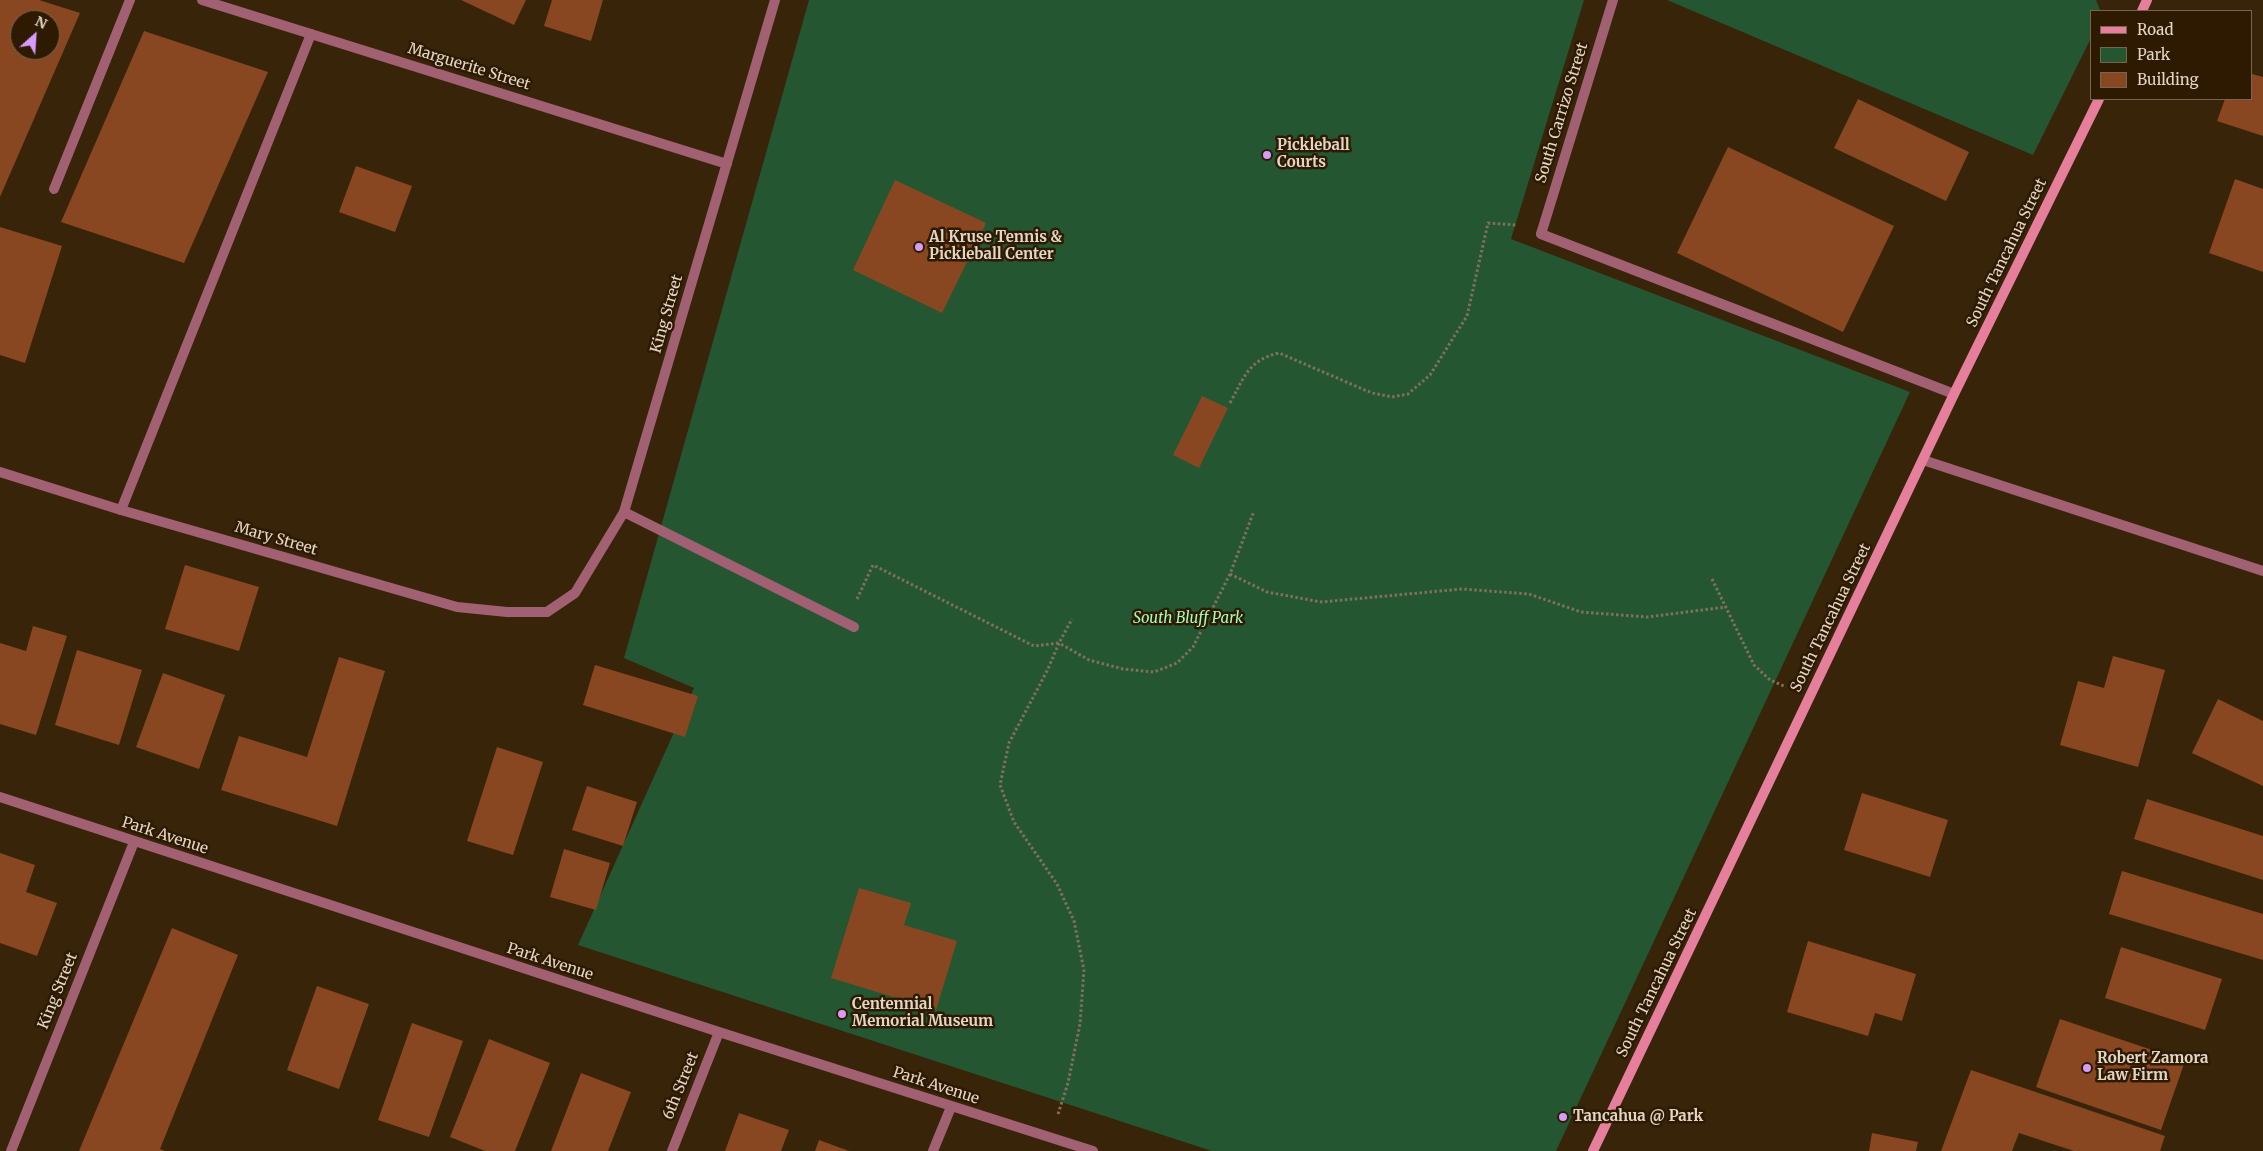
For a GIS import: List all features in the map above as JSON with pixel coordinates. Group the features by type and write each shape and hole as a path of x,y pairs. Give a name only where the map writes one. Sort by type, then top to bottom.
{"main road":[{"name":"South Tancahua Street","path":"1593,1151 1954,394 2099,100"}],"street":[{"path":"54,190 130,0"},
{"name":"Marguerite Street","path":"202,0 726,164"},
{"name":"King Street","path":"547,612 575,593 624,512 775,0"},
{"name":"South Carrizo Street","path":"1542,231 1612,0"},
{"path":"121,510 312,34"},
{"path":"1542,231 1954,394"},
{"path":"1923,460 2263,571"},
{"name":"Mary Street","path":"0,472 121,510 456,607 507,612 547,612"},
{"path":"624,512 850,624"},
{"name":"Park Avenue","path":"0,797 719,1032 1093,1151"},
{"name":"King Street","path":"11,1151 134,842"},
{"name":"6th Street","path":"672,1151 719,1032"},
{"path":"933,1151 951,1107"}],"path":[{"path":"1230,404 1249,370 1263,356 1279,353 1372,393 1392,397 1408,394 1430,375 1467,316 1488,223 1542,231"},
{"path":"850,624 873,565 1034,646 1059,643 1089,660 1123,669 1154,672 1177,663 1193,647 1230,574 1254,511"},
{"path":"1230,574 1267,592 1321,602 1462,589 1529,594 1582,612 1638,616 1726,607"},
{"path":"1712,579 1754,665 1770,680 1810,698"},
{"path":"1050,1138 1068,1083 1080,1024 1084,970 1074,921 1057,884 1014,822 1000,785 1009,743 1072,619"}],"green space":[{"name":"South Bluff Park","path":"809,0 1584,0 1511,239 1910,392 1556,1151 1212,1151 578,945 694,688 624,658"},
{"path":"1667,0 2096,0 2100,10 2090,10 2090,40 2033,155"}],"building":[{"path":"0,0 39,0 80,13 60,59 60,10 10,10 10,60 60,60 0,197"},
{"path":"461,0 526,0 514,25"},
{"path":"552,0 603,0 591,41 544,26"},
{"path":"144,31 268,72 184,263 61,222"},
{"path":"2253,74 2263,77 2263,136 2217,121 2225,100 2253,100"},
{"path":"1858,99 1969,152 1946,201 1834,148"},
{"path":"1728,147 1894,226 1843,332 1677,253"},
{"path":"356,166 412,186 395,232 339,212"},
{"path":"2235,179 2263,189 2263,272 2209,253"},
{"name":"Al Kruse Tennis & Pickleball Center","path":"895,180 986,223 942,313 853,270"},
{"path":"0,227 62,246 25,363 0,355"},
{"path":"1202,396 1228,408 1199,468 1173,455"},
{"path":"185,565 259,587 239,651 165,629"},
{"path":"33,626 67,636 36,735 0,724 0,643 26,651"},
{"path":"77,650 142,670 119,745 55,725"},
{"path":"2113,656 2165,670 2138,767 2060,745 2078,681 2104,688"},
{"path":"339,657 385,671 337,826 221,790 239,736 307,757"},
{"path":"595,665 698,696 685,737 583,705"},
{"path":"163,673 225,695 199,769 136,747"},
{"path":"2218,699 2263,721 2263,786 2192,753"},
{"path":"497,747 543,762 513,855 467,841"},
{"path":"587,786 637,802 623,846 572,830"},
{"path":"1862,793 1948,820 1930,877 1844,850"},
{"path":"2147,799 2263,836 2263,880 2134,839"},
{"path":"564,849 610,863 596,910 550,897"},
{"path":"0,853 35,865 26,892 57,903 37,956 0,943"},
{"path":"2122,871 2263,914 2263,960 2109,914"},
{"path":"859,888 911,903 904,925 957,941 936,1010 831,978"},
{"path":"172,928 238,955 160,1149 165,1151 79,1151"},
{"path":"1808,941 1916,974 1902,1021 1875,1013 1868,1036 1787,1012"},
{"path":"2121,947 2222,979 2205,1030 2105,998"},
{"path":"317,986 369,1004 339,1089 287,1070"},
{"path":"2060,1019 2185,1061 2161,1130 2036,1087"},
{"path":"412,1023 463,1041 429,1137 378,1120"},
{"path":"489,1039 550,1063 515,1151 485,1151 450,1137"},
{"path":"1971,1070 2165,1136 2160,1151 2074,1151 2019,1133 2012,1151 1941,1151"},
{"path":"581,1073 631,1092 608,1151 551,1151"},
{"path":"739,1113 789,1130 781,1151 725,1151"},
{"path":"1872,1133 1918,1142 1916,1151 1869,1151"},
{"path":"819,1140 849,1151 815,1151"}],"place":[{"name":"Pickleball Courts","path":"1267,155"},
{"name":"Al Kruse Tennis & Pickleball Center","path":"919,247"},
{"name":"Centennial Memorial Museum","path":"842,1014"},
{"name":"Robert Zamora Law Firm","path":"2087,1068"},
{"name":"Tancahua @ Park","path":"1563,1117"}]}
